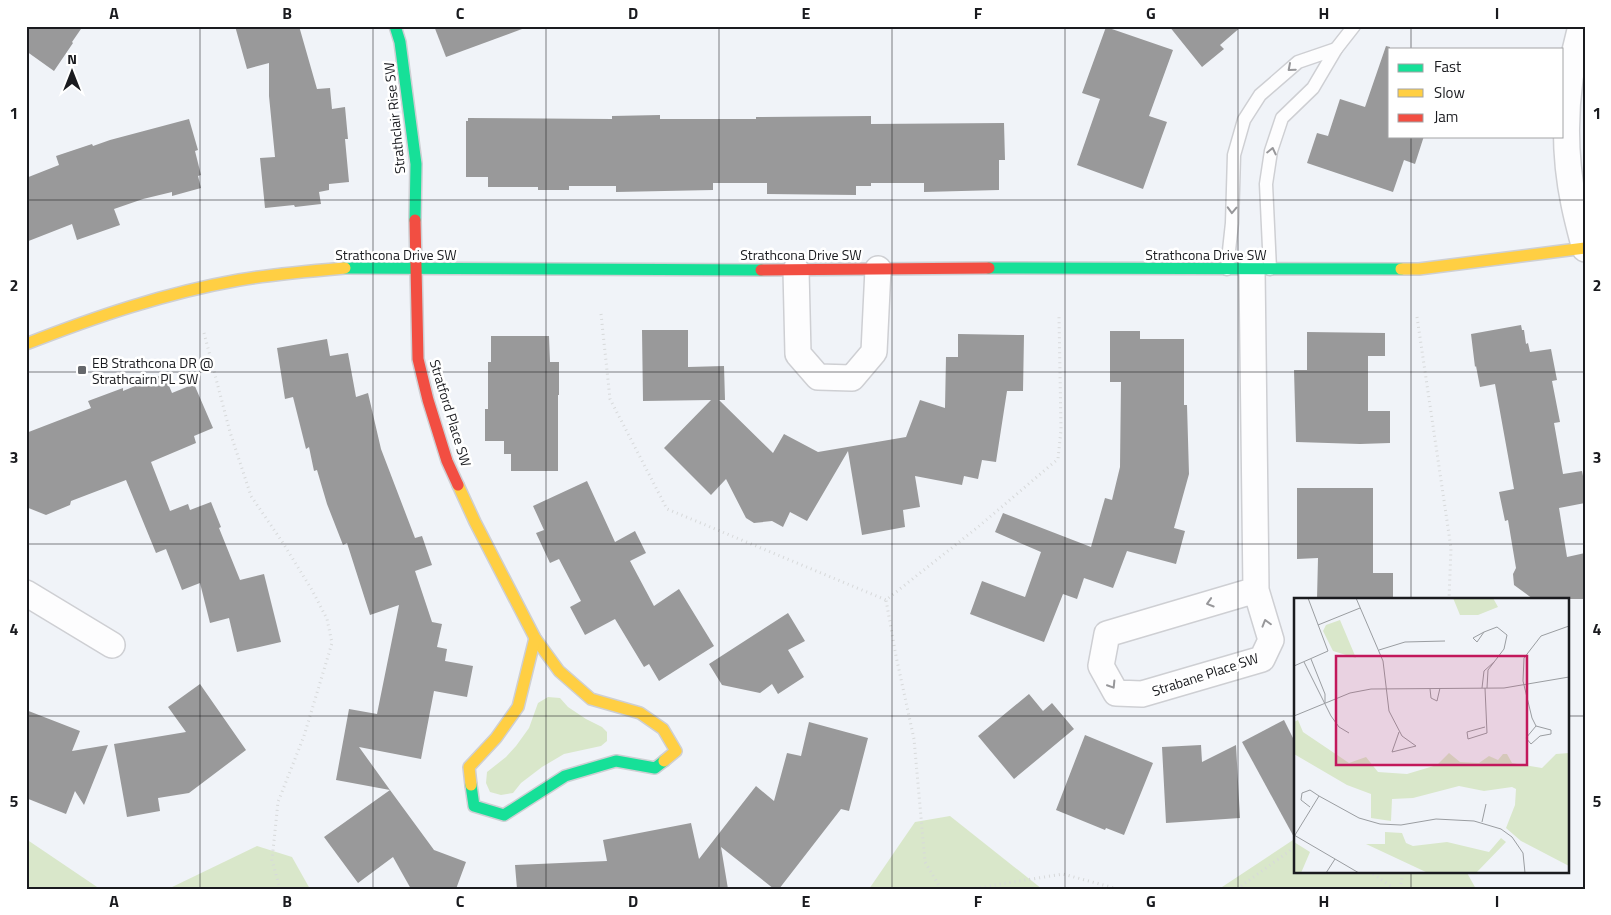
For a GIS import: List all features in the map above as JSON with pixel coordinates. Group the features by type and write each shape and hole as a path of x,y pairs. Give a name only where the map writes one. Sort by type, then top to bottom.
{"street":[{"name":"Strathclair Rise SW","path":"395,26 400,42 416,164 415,268"},
{"path":"1581,26 1570,78 1567,121 1568,157 1574,203 1585,248"},
{"name":"Strathcona Drive SW","path":"26,344 120,309 185,291 238,280 293,272 348,268 796,270 1419,269 1585,248"},
{"name":"Stratford Place SW","path":"415,268 418,359 428,400 448,461 475,522 535,638 559,672 591,699 640,713 663,729 676,751 655,768 616,761 565,776 504,815 474,806 469,767 496,738 518,707 535,638"},
{"path":"796,270 798,354 818,377 852,378 874,352 878,269"},
{"name":"Strabane Place SW","path":"1256,590 1107,634 1101,666 1116,693 1142,694 1262,659 1271,640 1256,590 1261,269"},
{"path":"26,593 112,645"}],"lane":[{"path":"1261,269 1266,184 1271,151 1282,118 1313,88 1336,49 1354,26"},
{"path":"1228,269 1232,223 1234,156 1244,120 1260,95 1298,62 1336,49"}],"path":[{"path":"601,314 610,399 666,509 886,600"},
{"path":"886,600 978,527 1058,459 1061,430 1059,316"},
{"path":"1417,317 1451,548 1449,598"},
{"path":"204,333 230,432 251,496 312,590 327,619 332,643 304,736 278,802 272,860 280,889"},
{"path":"886,600 914,739 925,862 941,889"},
{"path":"1236,889 1294,848"},
{"path":"1370,872 1396,889"},
{"path":"1400,889 1403,872"},
{"path":"970,889 1063,874 1118,889"}],"green space":[{"path":"548,697 560,698 568,707 602,727 607,732 607,741 601,746 564,754 542,767 521,783 513,793 501,795 490,792 486,783 487,772 506,757 516,746 529,728 538,703"},
{"path":"950,816 1042,889 869,889 915,822"},
{"path":"26,839 100,889 26,889"},
{"path":"1294,840 1294,872 1467,872 1476,889 1219,889"},
{"path":"257,846 292,857 310,889 168,889"}],"building":[{"path":"26,26 83,26 54,71 26,51"},
{"path":"235,26 299,26 317,89 330,88 332,109 345,107 348,139 345,139 349,182 329,184 329,190 319,192 321,204 265,208 260,158 275,157 269,96 269,63 247,69"},
{"path":"434,26 521,26 522,29 446,57"},
{"path":"1169,26 1242,26 1220,45 1224,49 1202,67"},
{"path":"1106,27 1173,50 1149,116 1167,122 1143,189 1077,165 1100,99 1082,93"},
{"path":"1386,46 1390,47 1388,48 1388,138 1423,138 1415,164 1404,160 1393,192 1307,163 1317,133 1328,136 1340,99 1365,107"},
{"path":"660,115 660,119 871,116 871,124 1004,123 1005,160 999,160 999,190 924,192 924,183 871,183 871,186 856,186 856,195 767,194 767,183 713,183 713,190 616,192 616,186 569,186 569,190 538,190 538,187 488,187 488,177 466,177 466,121 468,121 468,118 612,119 612,116"},
{"path":"189,119 198,150 195,151 201,175 198,176 201,188 172,196 172,192 143,199 114,209 120,225 77,240 72,224 26,242 26,178 59,165 56,156 92,144 93,146"},
{"path":"1521,325 1530,352 1551,349 1557,380 1552,381 1560,422 1554,423 1563,474 1582,471 1585,486 1585,503 1559,508 1567,557 1585,553 1585,599 1532,598 1514,585 1513,574 1516,568 1508,520 1505,521 1499,492 1514,489 1495,384 1480,387 1475,367 1471,334"},
{"path":"642,330 688,330 688,367 724,366 725,400 719,400 773,453 784,434 818,452 906,437 920,400 945,408 946,357 958,357 958,334 1024,335 1023,391 1007,391 996,462 982,460 978,479 964,476 962,485 915,476 920,507 903,510 905,527 862,535 848,451 807,521 790,512 783,527 772,521 754,523 746,518 726,479 711,495 664,448 711,400 643,401"},
{"path":"1110,331 1140,331 1140,339 1184,339 1184,405 1187,405 1189,474 1174,528 1185,531 1176,564 1127,551 1113,588 1084,578 1077,599 1063,594 1044,642 970,614 982,581 1025,597 1041,552 995,532 1003,513 1091,547 1105,498 1112,500 1120,467 1121,382 1110,382"},
{"path":"1307,332 1385,333 1385,356 1368,356 1368,411 1390,411 1390,443 1296,442 1294,370 1307,370"},
{"path":"491,336 549,336 550,362 559,362 558,471 511,471 511,454 504,454 504,441 485,441 485,409 488,409 488,362 491,362"},
{"path":"327,339 330,356 348,353 356,397 368,393 381,449 415,538 422,536 432,565 415,571 432,622 442,624 437,647 447,649 445,661 473,666 467,697 434,691 421,759 359,747 390,790 336,780 349,709 377,714 399,605 370,615 347,543 343,545 327,504 317,470 314,471 309,447 306,449 293,397 285,399 277,348"},
{"path":"164,374 172,393 194,384 213,428 194,436 196,443 151,462 170,511 188,504 190,510 211,502 221,527 219,528 240,580 264,574 281,642 237,652 229,618 210,623 200,583 182,590 166,549 156,553 126,480 71,501 70,505 46,515 26,507 26,433 91,408 88,401 123,388 123,391"},
{"path":"587,481 615,542 635,531 646,553 630,561 654,606 679,589 714,646 659,681 649,664 644,667 615,619 585,635 570,607 581,601 559,559 550,563 536,533 544,530 533,506"},
{"path":"1297,488 1373,488 1373,573 1393,573 1393,598 1317,598 1318,558 1297,559"},
{"path":"788,613 805,641 788,650 804,677 778,694 772,684 760,693 722,685 709,664"},
{"path":"200,684 246,750 189,793 158,798 160,811 127,817 114,744 186,732 168,707"},
{"path":"1029,694 1043,711 1052,703 1074,729 1014,779 978,736"},
{"path":"26,710 80,731 72,751 108,745 84,805 75,791 66,814 26,798"},
{"path":"1284,720 1294,740 1294,837 1242,742"},
{"path":"809,722 868,738 849,811 841,809 779,889 774,889 721,847 728,889 517,889 515,865 607,861 603,840 691,823 699,859 756,786 774,801 787,753 801,756"},
{"path":"1085,735 1153,763 1124,835 1106,828 1105,830 1056,810"},
{"path":"1201,745 1202,762 1236,745 1240,818 1166,823 1162,747"},
{"path":"390,790 434,850 466,862 456,889 411,889 393,857 358,883 324,837"}],"traffic: fast":[{"path":"395,26 400,42 416,164 415,220"},
{"path":"345,268 761,270"},
{"path":"989,268 1401,269"},
{"path":"471,785 474,806 504,815 565,776 616,761 655,768 664,761"}],"traffic: slow":[{"path":"1401,269 1419,269 1585,248"},
{"path":"26,344 104,315 211,285 252,278 345,268"},
{"path":"458,485 535,638 559,671 591,699 640,713 663,729 676,751 664,761"},
{"path":"471,785 469,767 496,738 518,707 535,638"}],"traffic: jam":[{"path":"415,220 418,359 428,400 447,461 458,485"},
{"path":"761,270 989,268"}],"place":[{"name":"EB Strathcona DR @ Strathcairn PL SW","path":"82,370"}]}
